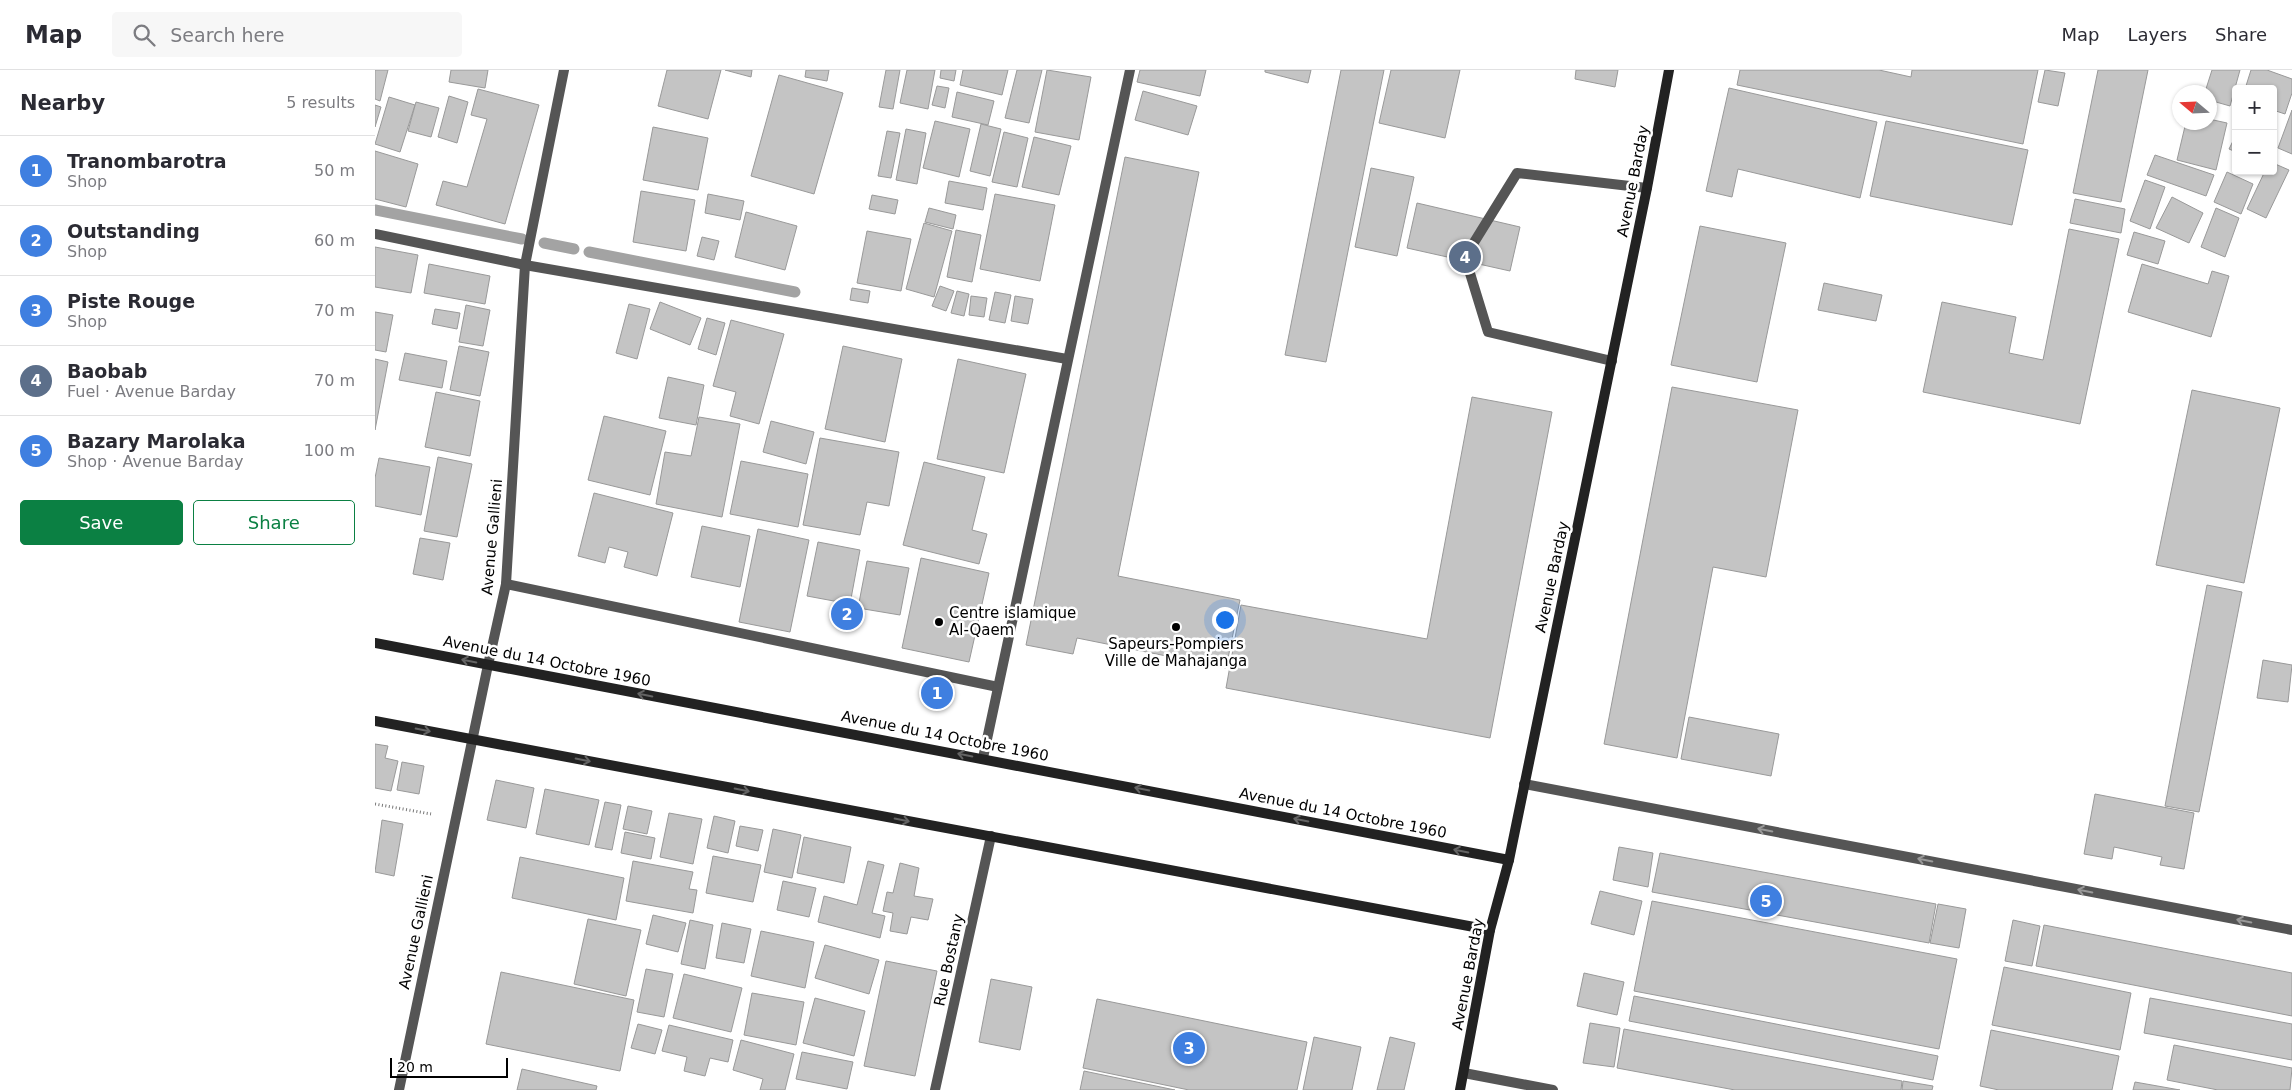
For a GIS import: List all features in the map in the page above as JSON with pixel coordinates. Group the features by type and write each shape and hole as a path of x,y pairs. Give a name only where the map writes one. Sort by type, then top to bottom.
{"main road":[{"name":"Avenue Barday","path":"1460,1090 1490,930 1509,860 1612,361 1669,70"},
{"name":"Avenue du 14 Octobre 1960","path":"375,643 1509,860"},
{"path":"375,721 1490,930"}],"street":[{"name":"Avenue Gallieni","path":"399,1090 471,739 506,584 525,265 564,70"},
{"path":"983,758 1130,70"},
{"path":"1612,361 1488,332 1465,257 1517,173 1647,188"},
{"path":"375,234 525,265 1067,359"},
{"path":"506,584 998,687"},
{"path":"1524,784 2292,930"},
{"name":"Rue Bostany","path":"935,1090 991,836"},
{"path":"1464,1073 1553,1090"}],"path":[{"path":"375,804 455,818"}],"building":[{"path":"375,70 388,70 380,101 375,99"},
{"path":"451,70 488,70 485,88 449,82"},
{"path":"667,70 721,70 708,119 658,106"},
{"path":"725,70 752,70 751,77"},
{"path":"806,70 829,70 827,81 805,77"},
{"path":"886,70 900,70 893,109 879,107"},
{"path":"907,70 935,70 928,109 900,103"},
{"path":"941,70 956,70 954,81 940,78"},
{"path":"963,70 1008,70 1002,95 960,85"},
{"path":"1017,70 1042,70 1029,123 1005,118"},
{"path":"1047,70 1091,77 1079,140 1035,132"},
{"path":"1140,70 1206,70 1200,96 1137,82"},
{"path":"1265,70 1311,70 1308,83 1265,72"},
{"path":"1341,70 1384,70 1326,362 1285,355"},
{"path":"1391,70 1460,70 1445,138 1379,123"},
{"path":"1576,70 1618,70 1615,87 1575,79"},
{"path":"1740,70 1879,70 1911,77 1912,70 2038,70 2023,144 1737,85"},
{"path":"2045,70 2065,73 2058,106 2038,102"},
{"path":"2098,70 2148,70 2121,202 2073,193"},
{"path":"2212,70 2240,70 2236,85 2232,85 2230,106 2217,102 2217,85 2207,85"},
{"path":"2251,70 2267,70 2292,79 2292,93 2285,114 2277,111 2277,85 2246,85"},
{"path":"779,75 843,93 814,194 751,176"},
{"path":"937,86 949,88 945,108 932,105"},
{"path":"1729,88 1877,122 1860,198 1738,169 1732,197 1706,191"},
{"path":"478,89 539,105 505,224 436,205 443,181 467,187 487,119 471,115"},
{"path":"1143,91 1197,106 1188,135 1135,120"},
{"path":"957,92 994,101 988,125 952,117"},
{"path":"449,96 468,102 457,143 438,137"},
{"path":"389,97 415,105 400,152 375,144"},
{"path":"416,102 439,108 431,137 408,131"},
{"path":"375,105 381,107 375,127"},
{"path":"2292,110 2292,154 2278,148"},
{"path":"935,121 970,129 959,177 923,168"},
{"path":"1886,121 2028,150 2012,225 1870,196"},
{"path":"2217,121 2227,123 2216,170 2177,160 2184,130 2217,130"},
{"path":"981,124 1001,129 990,176 970,171"},
{"path":"653,127 708,138 698,190 643,180"},
{"path":"906,129 926,133 917,184 896,180"},
{"path":"887,131 900,133 891,178 878,176"},
{"path":"1004,132 1028,138 1017,187 992,182"},
{"path":"1034,137 1071,146 1059,195 1022,187"},
{"path":"375,151 418,164 406,207 375,199"},
{"path":"2155,155 2214,175 2206,196 2147,175"},
{"path":"1125,157 1199,172 1118,576 1240,600 1226,668 1077,638 1073,654 1026,645"},
{"path":"2277,165 2289,170 2266,218 2247,209 2263,175 2277,175"},
{"path":"1371,168 1414,177 1397,256 1355,247"},
{"path":"2227,172 2253,184 2241,214 2214,202"},
{"path":"2145,180 2165,187 2150,229 2130,221"},
{"path":"949,181 987,188 983,210 945,203"},
{"path":"641,191 695,200 686,251 633,242"},
{"path":"708,194 744,201 740,220 705,213"},
{"path":"995,194 1055,205 1040,281 980,269"},
{"path":"872,195 898,200 895,214 869,209"},
{"path":"2172,197 2203,213 2189,243 2156,228"},
{"path":"2075,199 2125,209 2121,233 2070,223"},
{"path":"1417,203 1520,227 1510,271 1407,248"},
{"path":"929,208 956,215 953,229 925,222"},
{"path":"2216,208 2239,218 2225,257 2201,247"},
{"path":"746,212 797,226 785,270 735,257"},
{"path":"924,223 952,231 934,297 906,289"},
{"path":"1700,226 1786,243 1757,382 1671,365"},
{"path":"2069,229 2119,239 2080,424 1923,392 1942,302 2016,317 2009,353 2043,360"},
{"path":"956,230 981,235 972,282 947,277"},
{"path":"867,231 911,239 901,291 857,283"},
{"path":"2134,232 2165,241 2158,264 2127,255"},
{"path":"702,237 719,241 714,260 697,256"},
{"path":"375,247 418,255 411,293 375,287"},
{"path":"429,264 490,276 485,304 424,293"},
{"path":"2142,264 2208,284 2212,271 2229,276 2211,337 2128,312"},
{"path":"1824,283 1882,295 1876,321 1818,310"},
{"path":"940,286 954,291 946,311 932,306"},
{"path":"852,288 870,291 868,303 850,300"},
{"path":"957,291 969,294 964,316 951,313"},
{"path":"995,292 1011,295 1005,323 989,320"},
{"path":"971,296 987,298 984,317 969,315"},
{"path":"1015,296 1033,299 1028,324 1011,321"},
{"path":"660,302 701,318 690,345 650,329"},
{"path":"629,304 650,309 637,359 616,353"},
{"path":"466,305 490,310 483,346 459,342"},
{"path":"435,309 460,313 457,329 432,324"},
{"path":"375,312 393,315 386,352 375,350"},
{"path":"707,318 725,323 716,355 698,349"},
{"path":"731,320 784,334 759,424 730,416 736,392 713,386"},
{"path":"459,346 489,352 480,396 450,390"},
{"path":"843,346 902,359 885,442 825,429"},
{"path":"405,353 447,361 442,388 399,380"},
{"path":"375,359 388,362 375,430"},
{"path":"958,359 1026,374 1004,473 937,459"},
{"path":"668,377 704,385 696,425 659,418"},
{"path":"1672,387 1798,410 1766,577 1713,567 1677,758 1604,744"},
{"path":"2192,390 2280,408 2244,583 2156,565"},
{"path":"436,392 480,401 470,456 425,447"},
{"path":"1472,397 1552,412 1490,738 1226,688 1241,605 1427,639"},
{"path":"604,416 666,431 650,495 588,480"},
{"path":"699,417 740,424 722,517 656,504 665,452 691,456"},
{"path":"771,421 814,432 806,464 763,452"},
{"path":"820,438 899,452 889,506 867,502 860,535 803,525"},
{"path":"438,457 472,464 457,537 424,531"},
{"path":"379,458 430,467 421,515 375,506 375,478"},
{"path":"741,461 808,474 798,527 730,514"},
{"path":"924,462 985,477 972,530 987,534 979,564 903,545"},
{"path":"594,493 673,513 657,576 624,567 628,552 609,547 605,563 578,556"},
{"path":"702,526 750,536 740,587 691,577"},
{"path":"758,529 809,540 790,632 739,622"},
{"path":"420,538 450,543 443,580 413,574"},
{"path":"818,542 860,550 850,604 807,596"},
{"path":"921,558 989,573 969,662 902,648"},
{"path":"867,561 909,568 900,615 858,608"},
{"path":"2207,585 2242,592 2199,812 2165,806"},
{"path":"2263,660 2292,665 2288,702 2257,698"},
{"path":"1689,717 1779,734 1771,776 1681,759"},
{"path":"375,744 388,746 385,758 398,761 391,791 375,788"},
{"path":"402,762 424,766 419,794 397,790"},
{"path":"496,780 534,788 526,828 487,820"},
{"path":"545,789 599,800 589,845 536,834"},
{"path":"2095,794 2194,813 2184,869 2160,865 2162,857 2114,847 2112,859 2084,854"},
{"path":"605,802 621,805 612,850 595,847"},
{"path":"628,806 652,811 647,834 623,829"},
{"path":"669,813 702,819 693,864 660,857"},
{"path":"714,816 735,821 728,853 707,848"},
{"path":"382,820 403,824 394,876 375,872"},
{"path":"740,826 763,830 758,851 736,846"},
{"path":"773,829 801,835 792,878 764,872"},
{"path":"625,832 655,838 651,859 621,853"},
{"path":"804,837 851,847 844,883 797,873"},
{"path":"1619,847 1653,853 1648,887 1613,880"},
{"path":"1660,853 1936,904 1929,943 1652,892"},
{"path":"713,856 761,865 753,902 706,893"},
{"path":"520,857 624,878 616,920 512,898"},
{"path":"633,861 693,872 689,889 697,890 693,913 626,901"},
{"path":"868,861 884,865 872,913 885,916 880,938 818,922 824,896 857,905"},
{"path":"900,863 919,868 914,896 933,899 928,920 911,917 907,934 890,931 893,913 883,911 887,892 893,893"},
{"path":"783,881 816,888 809,917 777,910"},
{"path":"1600,891 1642,901 1634,935 1591,924"},
{"path":"1652,901 1957,959 1939,1049 1634,991"},
{"path":"1938,904 1966,909 1959,948 1930,943"},
{"path":"653,915 686,923 678,952 646,944"},
{"path":"588,919 641,930 626,996 574,984"},
{"path":"690,920 713,925 705,969 681,964"},
{"path":"2013,920 2040,926 2032,966 2005,961"},
{"path":"722,923 751,929 744,963 716,958"},
{"path":"2044,925 2292,973 2292,1016 2036,966"},
{"path":"761,931 814,942 805,988 751,976"},
{"path":"825,945 879,960 869,994 815,978"},
{"path":"886,961 937,971 915,1076 864,1066"},
{"path":"2004,967 2131,993 2120,1050 1992,1025"},
{"path":"646,969 673,974 664,1017 637,1012"},
{"path":"501,972 634,1000 620,1071 486,1044"},
{"path":"1584,973 1624,982 1617,1015 1577,1006"},
{"path":"684,974 742,988 731,1032 673,1018"},
{"path":"991,979 1032,987 1020,1050 979,1042"},
{"path":"752,993 804,1002 796,1045 744,1035"},
{"path":"1634,996 1938,1056 1933,1080 1629,1021"},
{"path":"815,998 865,1011 854,1056 803,1043"},
{"path":"2150,998 2292,1024 2292,1060 2144,1033"},
{"path":"1097,999 1307,1042 1297,1090 1189,1090 1083,1068"},
{"path":"1590,1023 1620,1028 1614,1067 1583,1063"},
{"path":"638,1024 662,1030 655,1054 631,1048"},
{"path":"669,1025 733,1040 728,1062 710,1058 705,1076 684,1071 687,1057 662,1051"},
{"path":"1624,1029 1902,1081 1901,1090 1735,1090 1617,1068"},
{"path":"1991,1030 2119,1056 2112,1090 1999,1090 1980,1086"},
{"path":"1314,1037 1361,1047 1352,1090 1303,1090"},
{"path":"1390,1037 1415,1043 1404,1090 1377,1090"},
{"path":"741,1040 794,1054 785,1090 760,1090 763,1079 733,1070"},
{"path":"2174,1045 2292,1068 2290,1090 2218,1090 2167,1080"},
{"path":"802,1052 853,1062 847,1089 796,1079"},
{"path":"522,1069 597,1086 596,1090 517,1090"},
{"path":"1084,1071 1175,1090 1080,1090"},
{"path":"1903,1081 1933,1086 1932,1090 1902,1090"},
{"path":"2135,1082 2180,1090 2133,1090"}],"waterway":[{"path":"375,210 522,239"},
{"path":"544,243 574,249"},
{"path":"589,252 795,292"}],"place":[{"name":"Baobab","path":"1465,257"},
{"name":"Outstanding","path":"847,614"},
{"name":"Centre islamique Al-Qaem","path":"939,622"},
{"name":"Sapeurs-Pompiers Ville de Mahajanga","path":"1176,627"},
{"name":"Tranombarotra","path":"937,693"},
{"name":"Bazary Marolaka","path":"1766,901"},
{"name":"Piste Rouge","path":"1189,1048"}]}
